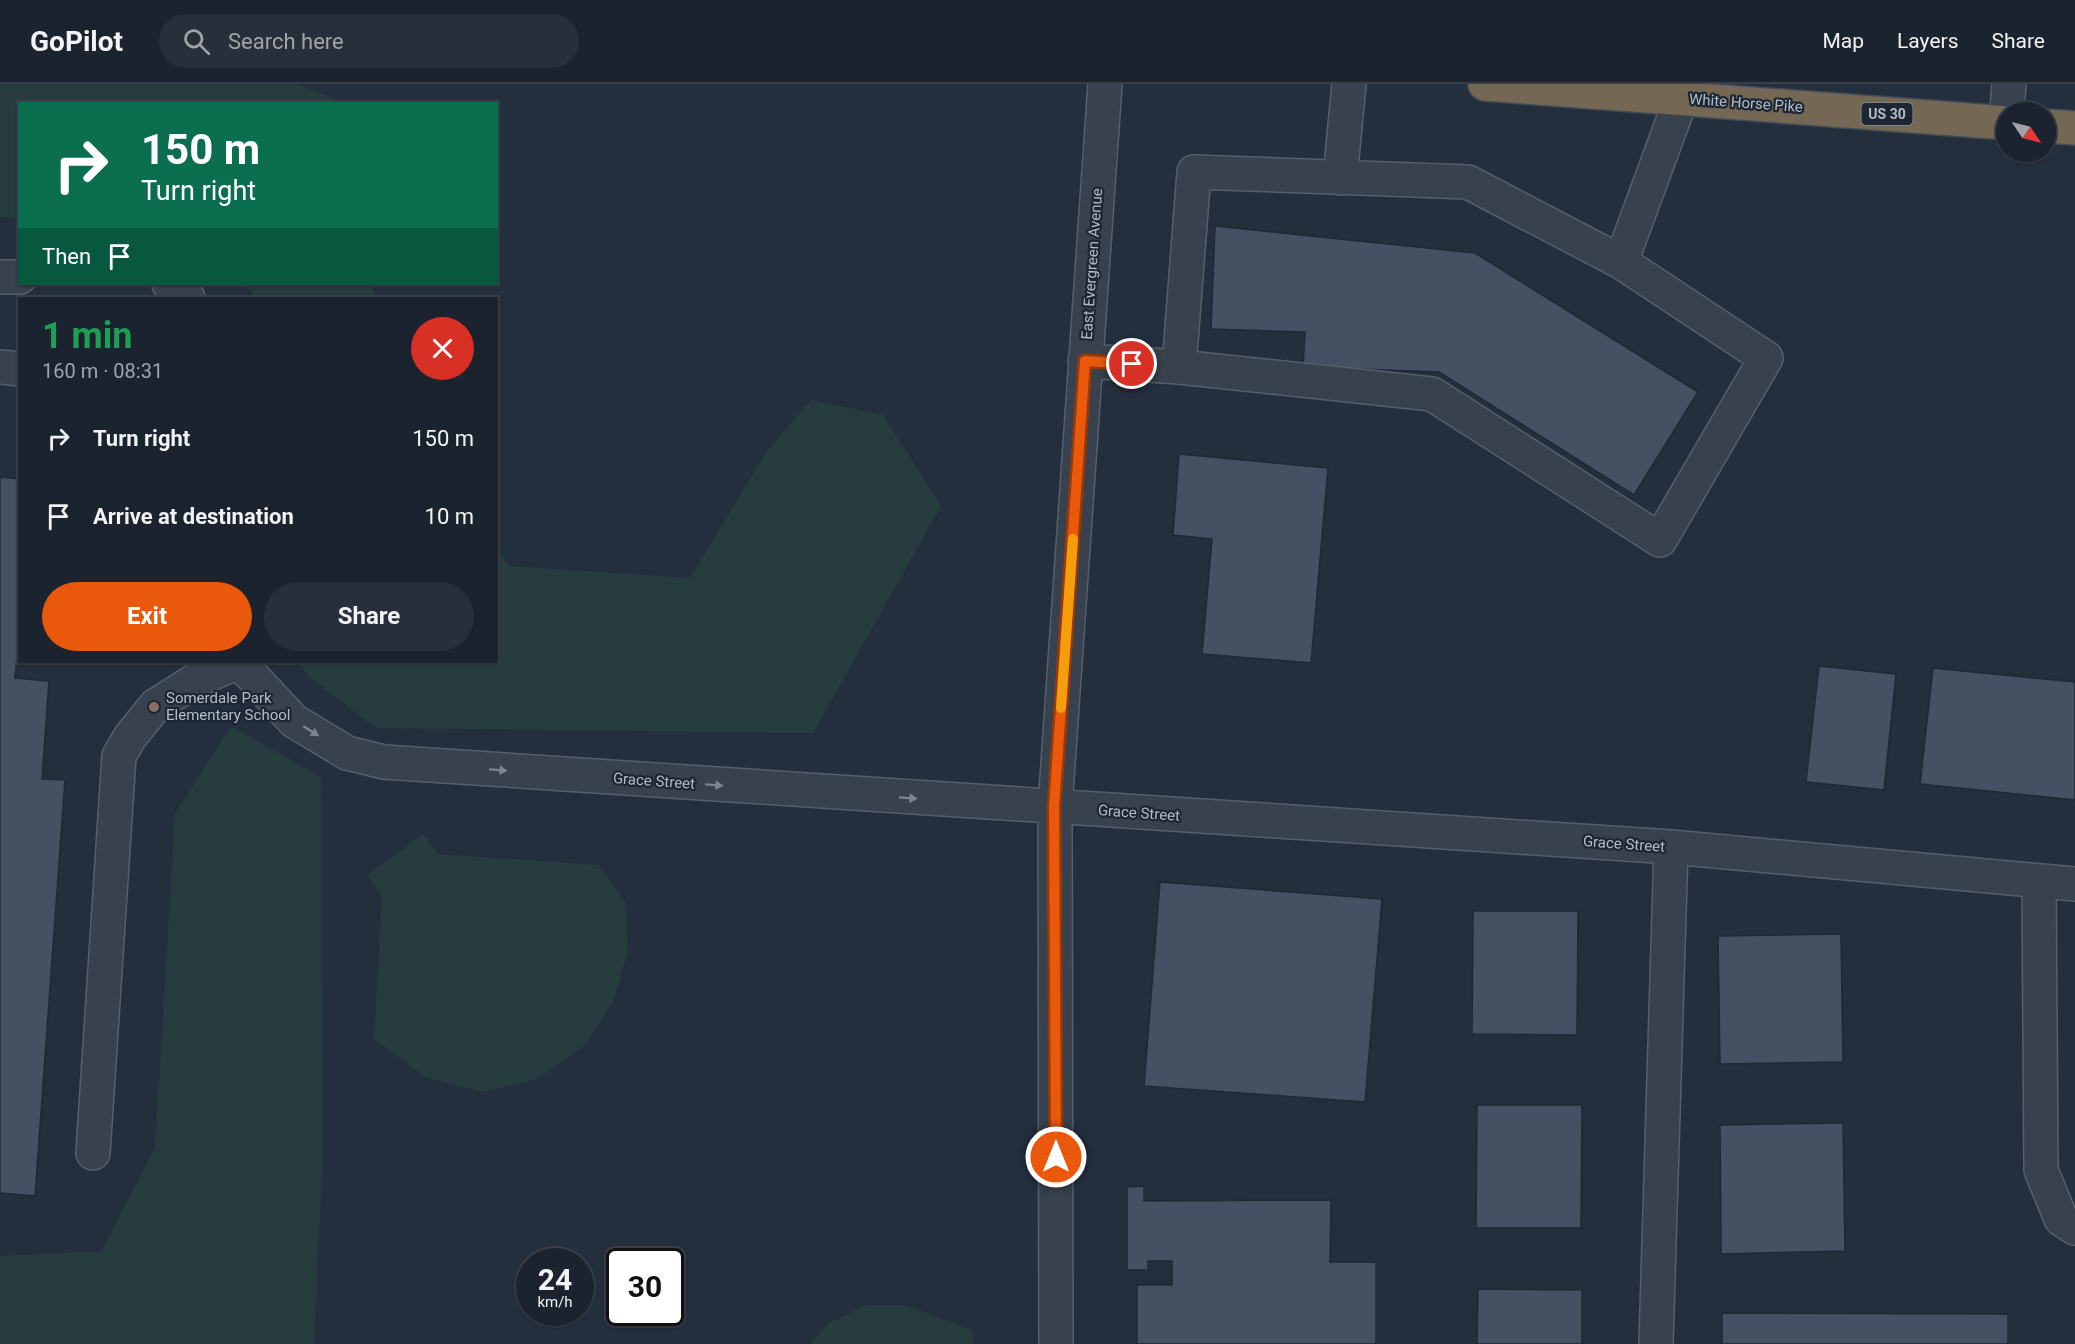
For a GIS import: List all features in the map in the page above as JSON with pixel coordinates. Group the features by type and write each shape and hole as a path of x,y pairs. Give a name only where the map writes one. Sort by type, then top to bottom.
{"highway":[{"name":"White Horse Pike","path":"1485,84 1681,99 1768,94 1996,122"},
{"path":"2056,127 2075,128"}],"street":[{"name":"East Evergreen Avenue","path":"1056,1344 1054,807 1105,84"},
{"path":"1340,178 1349,84"},
{"path":"2008,102 2009,84"},
{"path":"1621,262 1681,99"},
{"path":"1085,361 1179,367 1432,394 1660,540 1766,358 1621,262 1468,182 1194,172 1179,367"},
{"path":"0,277 18,277"},
{"path":"170,285 187,297"},
{"path":"0,367 18,369"},
{"path":"93,1153 119,756 130,737 155,706 196,680 237,663"},
{"name":"Grace Street","path":"240,663 294,721 347,753 384,762 1671,847 2075,884"},
{"path":"1656,1344 1671,847"},
{"path":"2039,881 2041,1170 2061,1219 2075,1228"}],"green space":[{"path":"0,84 297,84 343,102 18,102 18,218 0,217"},
{"path":"244,285 374,285 374,297 256,297"},
{"path":"811,400 883,415 941,506 813,733 376,728 308,676 300,663 498,663 498,552 509,566 690,578 767,451"},
{"path":"231,726 321,777 322,1169 314,1344 0,1344 0,1256 101,1251 155,1148 175,814"},
{"path":"423,834 437,854 599,865 625,902 628,950 614,1000 586,1044 538,1079 482,1092 425,1077 374,1039 382,896 367,875"},
{"path":"866,1305 905,1305 972,1330 973,1344 809,1344 829,1323"}],"building":[{"path":"1215,226 1475,253 1698,392 1634,495 1439,372 1303,367 1305,332 1211,329"},
{"path":"1179,454 1328,468 1311,663 1202,654 1212,539 1173,535"},
{"path":"0,477 18,479 18,647 15,678 49,681 42,779 65,780 35,1196 0,1193"},
{"path":"1819,666 1896,674 1884,790 1806,782"},
{"path":"1933,668 2075,682 2075,800 1920,784"},
{"path":"1160,882 1382,899 1365,1102 1144,1086"},
{"path":"1473,911 1578,911 1577,1035 1472,1034"},
{"path":"1841,934 1843,1062 1720,1064 1718,936"},
{"path":"1477,1105 1582,1105 1581,1228 1476,1228"},
{"path":"1843,1123 1845,1251 1721,1254 1720,1125"},
{"path":"1144,1186 1144,1201 1331,1200 1330,1262 1376,1262 1376,1344 1137,1344 1137,1285 1172,1285 1172,1261 1148,1261 1148,1270 1127,1270 1127,1187"},
{"path":"1478,1289 1582,1290 1582,1344 1477,1344"},
{"path":"1722,1313 2008,1314 2008,1344 1722,1344"}],"slow traffic":[{"path":"1061,708 1073,539"}],"place":[{"name":"Somerdale Park Elementary School","path":"154,707"}],"route":[{"path":"1056,1157 1054,807 1085,361 1132,364"}]}
